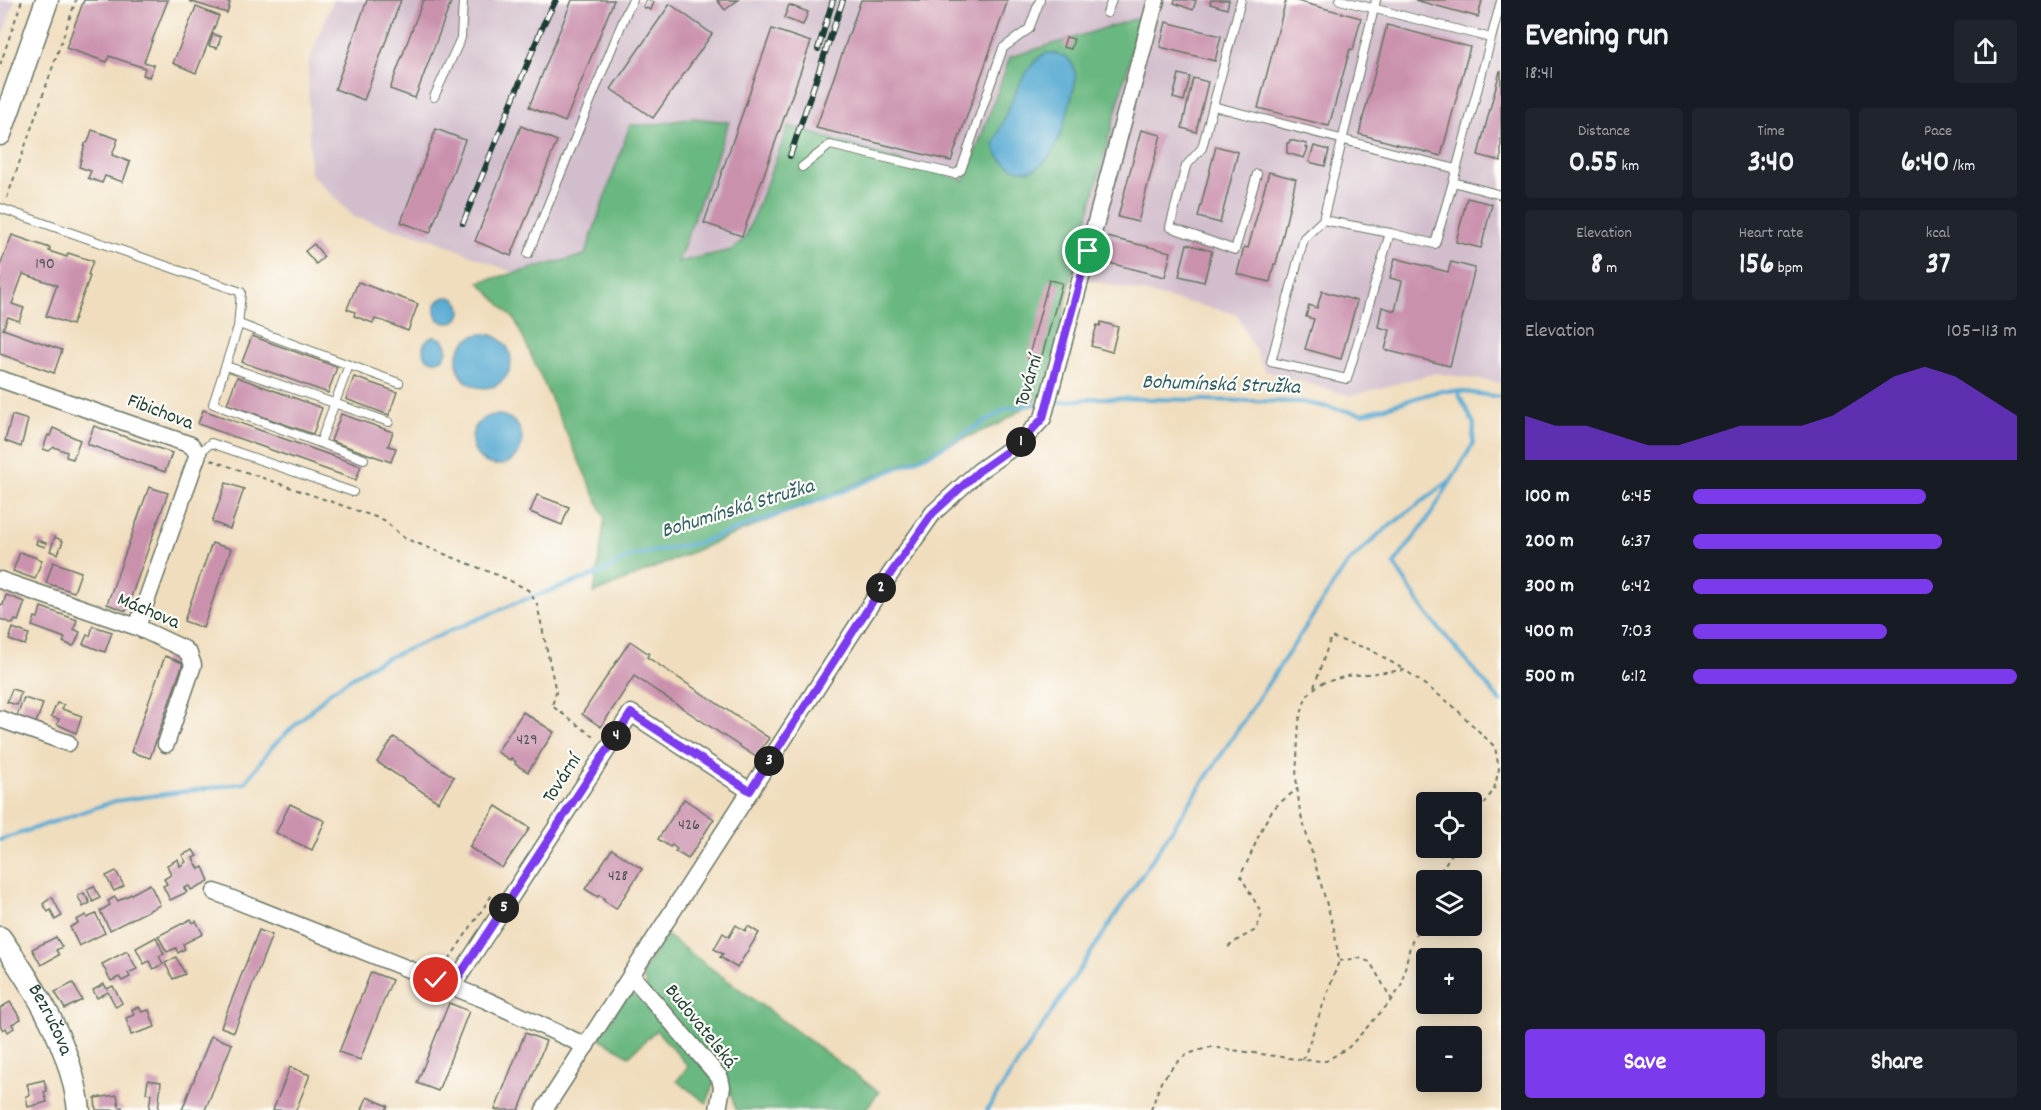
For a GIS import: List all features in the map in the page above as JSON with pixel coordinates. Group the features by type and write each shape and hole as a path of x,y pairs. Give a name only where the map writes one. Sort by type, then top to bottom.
{"main road":[{"path":"0,134 47,0"},
{"name":"Bezručova","path":"0,938 33,985 48,1014 68,1063 79,1110"}],"street":[{"name":"Tovární","path":"544,1110 891,573 933,513 979,471 1023,440 1043,418 1156,0"},
{"name":"Fibichova","path":"0,379 191,445 198,454 137,627"},
{"name":"Máchova","path":"0,580 137,627 184,650 192,659 193,665 166,744"},
{"name":"Tovární","path":"452,987 631,713 750,791"},
{"path":"0,719 68,743"},
{"path":"215,892 452,987 586,1046"},
{"name":"Budovatelská","path":"631,975 720,1078 722,1088 718,1110"}],"lane":[{"path":"434,97 461,38 463,0"},
{"path":"528,254 633,0"},
{"path":"802,167 830,145 955,174 961,170 1003,48 1029,29 1040,0"},
{"path":"1107,13 1112,0"},
{"path":"1241,0 1202,148 1186,166 1170,227 1235,249 1257,174"},
{"path":"1340,0 1375,4 1491,38"},
{"path":"1323,220 1435,244 1501,1"},
{"path":"1375,4 1323,220 1304,238 1271,362 1347,379 1390,233"},
{"path":"1214,106 1456,169"},
{"path":"1453,182 1501,195"},
{"path":"2,208 240,292 239,324 213,404 364,459"},
{"path":"239,324 399,383"},
{"path":"320,443 349,365"},
{"path":"226,366 389,422"},
{"path":"198,454 211,443 353,492"}],"path":[{"path":"0,65 22,0"},
{"path":"2,208 76,0"},
{"path":"198,454 384,520 404,538 507,579 528,590 537,604 556,692 552,706 608,748"},
{"path":"1313,690 1331,637 1369,649 1405,670 1452,705 1495,747 1499,769 1494,789 1482,808"},
{"path":"1303,1060 1339,961 1334,929 1300,812 1296,777 1299,721 1306,697 1318,684 1347,676 1405,670"},
{"path":"1228,947 1256,930 1263,914 1240,875 1257,837 1273,810 1298,789"},
{"path":"1151,1110 1161,1082 1174,1065 1187,1054 1211,1047 1326,1061 1349,1047 1392,1000 1401,986 1410,946 1416,933"},
{"path":"1339,961 1359,958 1370,962 1392,1000"}],"shaded area":[{"path":"0,0 15,0 0,44"},
{"path":"333,0 1501,0 1501,383 1436,373 1351,396 1265,371 1237,314 1072,276 1140,17 1010,57 965,181 789,126 745,238 732,250 677,262 729,122 694,118 651,125 630,125 585,255 514,273 435,240 354,217 310,173 308,64"}],"green space":[{"path":"1141,17 1072,276 1045,394 1001,423 594,593 605,518 515,320 479,282 585,255 630,125 651,125 694,118 729,122 678,262 732,250 745,238 789,126 965,181 1010,57"},
{"path":"666,935 879,1092 865,1110 736,1110 725,1077 647,990 642,972"},
{"path":"627,994 640,998 715,1080 707,1103 677,1081 688,1066 656,1030 629,1056 599,1038"}],"water":[{"path":"1046,53 1064,56 1074,67 1076,80 1069,108 1058,141 1041,166 1029,170 1014,168 1000,158 994,144 1022,80 1037,59"},
{"path":"448,297 457,301 461,310 457,319 448,323 439,319 435,310 439,301"},
{"path":"479,334 489,334 499,338 507,346 511,361 507,376 499,384 489,388 479,388 469,384 461,376 457,366 457,356 461,346 469,338"},
{"path":"435,337 440,338 446,344 446,354 440,360 435,361 430,360 424,354 423,349 424,344 430,338"},
{"path":"492,415 502,415 515,422 522,435 522,445 515,458 502,465 492,465 483,461 476,454 472,445 472,435 476,426 483,419"}],"building":[{"path":"84,0 168,0 144,62 154,65 149,77 143,75 145,68 109,56 107,62 66,48"},
{"path":"222,0 230,3 227,13 189,1"},
{"path":"367,0 401,0 364,100 335,89"},
{"path":"423,0 451,2 415,98 390,89"},
{"path":"572,0 614,0 565,122 529,107"},
{"path":"646,0 654,2 651,10 643,7"},
{"path":"717,0 738,0 725,10"},
{"path":"861,0 1008,0 951,161 816,128"},
{"path":"1175,0 1196,0 1193,10 1174,3"},
{"path":"1211,0 1229,0 1227,9 1210,4"},
{"path":"1286,0 1361,18 1329,126 1258,108"},
{"path":"1415,0 1482,0 1478,17"},
{"path":"670,4 712,34 653,118 611,89"},
{"path":"789,5 808,12 803,25 784,18"},
{"path":"196,7 219,16 196,73 173,63"},
{"path":"1166,22 1221,36 1215,61 1160,47"},
{"path":"1387,25 1470,47 1441,156 1359,134"},
{"path":"772,29 811,42 742,236 704,223"},
{"path":"213,34 221,37 217,48 209,46"},
{"path":"1066,37 1074,39 1071,49 1063,47"},
{"path":"1501,71 1501,161 1478,155"},
{"path":"1179,74 1190,77 1184,101 1173,98"},
{"path":"1193,78 1208,82 1196,132 1182,128"},
{"path":"521,126 557,141 511,256 475,241"},
{"path":"436,129 465,140 430,233 401,222"},
{"path":"92,130 118,139 112,155 130,162 123,182 105,176 102,183 88,178 91,171 79,167 85,144"},
{"path":"1141,130 1161,135 1138,222 1118,217"},
{"path":"1290,140 1307,144 1306,148 1308,148 1304,158 1287,153 1287,143"},
{"path":"1216,146 1238,152 1220,223 1198,217"},
{"path":"1314,146 1329,150 1325,166 1309,162"},
{"path":"1269,172 1296,179 1270,282 1237,274 1244,247 1248,248"},
{"path":"1467,198 1492,204 1481,248 1456,242"},
{"path":"12,235 50,248 49,251 67,257 68,253 93,261 88,275 90,276 72,325 46,316 57,285 23,274 12,304 24,308 19,321 8,317 3,329 62,350 54,373 0,354 0,266"},
{"path":"1107,237 1171,252 1165,277 1101,261"},
{"path":"314,244 324,257 316,264 305,251"},
{"path":"1187,244 1212,251 1204,282 1179,276"},
{"path":"1395,258 1448,272 1451,262 1475,268 1450,366 1385,350 1390,330 1378,327 1382,307 1395,311 1402,281 1390,278"},
{"path":"1049,280 1062,283 1040,363 1028,359"},
{"path":"358,282 418,304 408,331 383,321 375,319 373,323 354,316 355,312 347,309"},
{"path":"1322,291 1357,301 1341,359 1305,349 1314,319 1306,317 1309,305 1317,308"},
{"path":"1101,322 1118,327 1112,352 1091,346 1097,325 1100,326"},
{"path":"252,336 337,367 328,393 242,362"},
{"path":"237,377 322,408 313,434 227,404"},
{"path":"354,377 397,392 389,415 346,399"},
{"path":"203,410 361,466 356,480 198,424"},
{"path":"341,414 393,432 388,446 396,448 391,462 331,441"},
{"path":"12,415 28,420 21,447 5,441"},
{"path":"94,426 172,453 165,472 87,444"},
{"path":"53,428 80,440 73,459 66,457 67,452 54,447 49,451 43,449"},
{"path":"226,483 244,489 230,529 212,522"},
{"path":"149,487 168,493 126,611 107,604"},
{"path":"537,495 569,507 562,525 530,512"},
{"path":"55,537 63,541 58,554 50,551"},
{"path":"37,540 46,543 45,547 36,544"},
{"path":"212,543 231,549 203,628 184,621"},
{"path":"20,552 42,560 35,579 13,571"},
{"path":"53,562 81,572 74,592 46,583"},
{"path":"6,595 25,602 18,621 15,620 13,624 0,619 0,604 3,605"},
{"path":"41,607 77,620 74,629 80,632 73,646 63,642 65,638 32,626 35,617 38,618"},
{"path":"93,626 112,632 105,652 83,644 87,635 90,636"},
{"path":"13,628 29,634 25,645 9,640"},
{"path":"630,641 649,654 647,657 769,738 756,757 634,676 601,727 582,714"},
{"path":"165,656 183,663 150,758 131,752"},
{"path":"12,689 21,692 17,705 7,702"},
{"path":"24,698 43,704 36,723 17,716"},
{"path":"57,703 64,705 62,709 82,716 76,733 57,724 59,719 51,717"},
{"path":"523,712 554,732 528,772 515,764 516,762 511,758 510,760 497,752"},
{"path":"394,737 454,777 438,802 377,762"},
{"path":"684,799 714,819 688,859 675,851 677,849 672,845 670,847 658,839"},
{"path":"290,804 325,821 312,850 276,833"},
{"path":"496,806 530,828 502,868 469,847"},
{"path":"612,849 642,869 616,909 603,900 604,898 585,889"},
{"path":"193,850 197,856 193,858 199,869 203,867 209,881 191,890 189,886 184,888 187,892 170,900 163,886 167,884 164,879 171,875 167,865 178,859 180,866 186,862 182,855"},
{"path":"116,871 124,886 114,891 106,876"},
{"path":"150,884 160,905 110,930 100,911 110,905 108,901 115,897 118,901"},
{"path":"94,886 100,898 93,902 87,889"},
{"path":"84,893 90,903 83,907 78,896"},
{"path":"52,897 62,916 55,920 51,910 48,912 43,904"},
{"path":"96,914 105,933 79,946 70,927 78,923 76,920 86,915 87,918"},
{"path":"191,919 193,923 196,921 203,934 183,944 185,949 178,953 176,948 167,952 158,936"},
{"path":"736,925 745,931 748,926 759,933 737,968 720,957 723,954 714,949 723,933 729,937"},
{"path":"259,930 272,935 234,1032 221,1027"},
{"path":"56,937 62,947 56,950 59,955 41,965 32,949"},
{"path":"156,937 164,954 159,956 163,964 153,969 149,961 144,964 136,948"},
{"path":"127,951 137,969 128,973 130,977 122,981 119,977 111,981 102,964"},
{"path":"176,957 185,974 173,979 165,963"},
{"path":"371,972 392,980 360,1060 339,1052"},
{"path":"73,983 82,1000 65,1009 55,992"},
{"path":"104,984 107,989 113,986 122,1003 116,1007 108,992 97,998 93,990"},
{"path":"10,1002 21,1019 12,1024 14,1028 8,1032 0,1025 0,1008"},
{"path":"449,1003 469,1011 438,1091 417,1083"},
{"path":"139,1007 142,1012 149,1010 155,1027 131,1035 126,1018 134,1015 132,1009"},
{"path":"525,1033 546,1041 519,1110 495,1110"},
{"path":"211,1036 232,1044 205,1110 182,1110"},
{"path":"290,1067 310,1075 296,1110 273,1110"},
{"path":"44,1080 47,1102 28,1107 26,1096 30,1095 27,1084"},
{"path":"148,1080 161,1082 158,1110 149,1109 151,1094 146,1093"},
{"path":"117,1095 119,1107 123,1110 96,1110 95,1098"},
{"path":"367,1097 388,1106 386,1110 362,1110"}],"waterway":[{"name":"Bohumínská Stružka","path":"1051,403 1097,398 1301,402 1363,414 1439,391 1501,397"},
{"path":"1457,391 1474,424 1473,444 1428,519 1394,564 1426,613 1501,702"},
{"name":"Bohumínská Stružka","path":"0,840 115,801 245,783 270,749 331,691 373,664 518,602 601,573 631,556 698,543 840,493 932,453 1008,408 1041,404"},
{"path":"987,1110 1347,564 1379,534 1452,479"}],"railway":[{"path":"463,223 543,25 556,0"},
{"path":"818,49 833,0"},
{"path":"790,156 843,0"}],"route":[{"path":"436,980 452,987 631,713 750,791 891,573 933,513 979,471 1023,440 1043,418 1088,251"}]}
